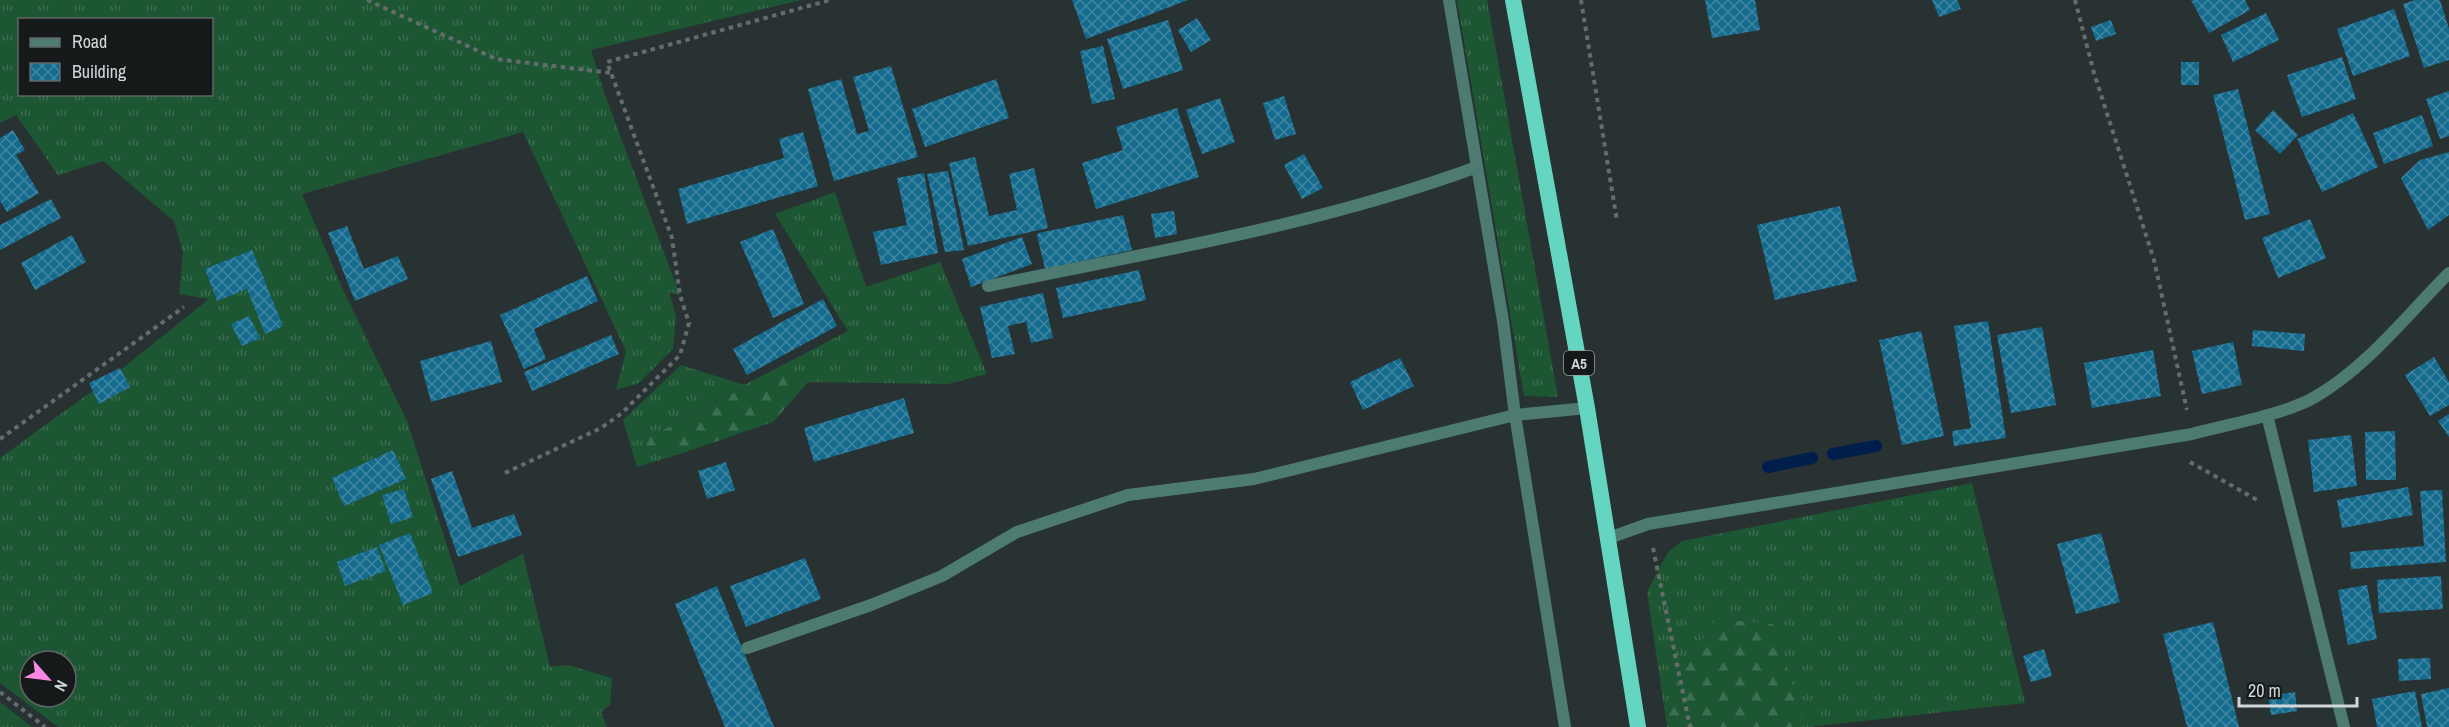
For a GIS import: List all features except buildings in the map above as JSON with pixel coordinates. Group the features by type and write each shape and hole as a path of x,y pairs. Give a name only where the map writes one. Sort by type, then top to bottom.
{"highway":[{"name":"A5","path":"1513,0 1587,408 1606,539 1638,727"}],"street":[{"path":"1449,0 1503,321 1515,415 1565,727"},
{"path":"988,286 1301,221 1396,196 1477,167"},
{"path":"1606,539 1648,524 2192,434 2267,415 2314,398 2359,365 2449,273"},
{"path":"747,648 871,605 942,576 1017,532 1128,495 1254,478 1515,415 1587,408"},
{"path":"2267,415 2344,727"}],"path":[{"path":"366,0 496,58 610,73"},
{"path":"505,473 601,428 622,413 680,355 689,322 680,295 672,238 607,62 830,0"},
{"path":"1581,0 1617,221"},
{"path":"2075,0 2094,73 2154,260 2192,434"},
{"path":"0,439 184,307"},
{"path":"2148,440 2293,522"},
{"path":"1648,524 1690,727"},
{"path":"0,692 45,727"}],"green space":[{"path":"0,0 801,0 591,50 605,95 680,295 669,292 676,316 673,349 639,383 616,390 626,351 523,132 302,194 343,290 407,421 460,586 523,554 550,667 568,665 612,678 610,705 601,712 607,727 58,727 34,709 78,709 78,649 18,649 18,697 0,683 0,458 109,379 209,299 179,294 183,253 174,221 103,161 58,175 16,115 0,123"},
{"path":"1457,0 1487,0 1558,397 1524,396"},
{"path":"835,192 866,287 940,262 987,374 948,384 808,382 772,379 721,397 708,409 644,439 649,452 683,453 637,467 623,420 681,365 744,385 848,331 775,214"},
{"path":"794,367 808,382 773,422 683,453 649,452 644,439 708,409 721,397 772,379"},
{"path":"1972,483 2025,703 1809,727 1667,727 1647,592 1668,552 1682,541"},
{"path":"1716,619 1773,624 1803,717 1792,727 1669,727 1667,721 1679,674"},
{"path":"0,702 32,727 0,727"}],"waterway":[{"path":"1833,454 1876,446"},
{"path":"1768,467 1812,458"}]}
